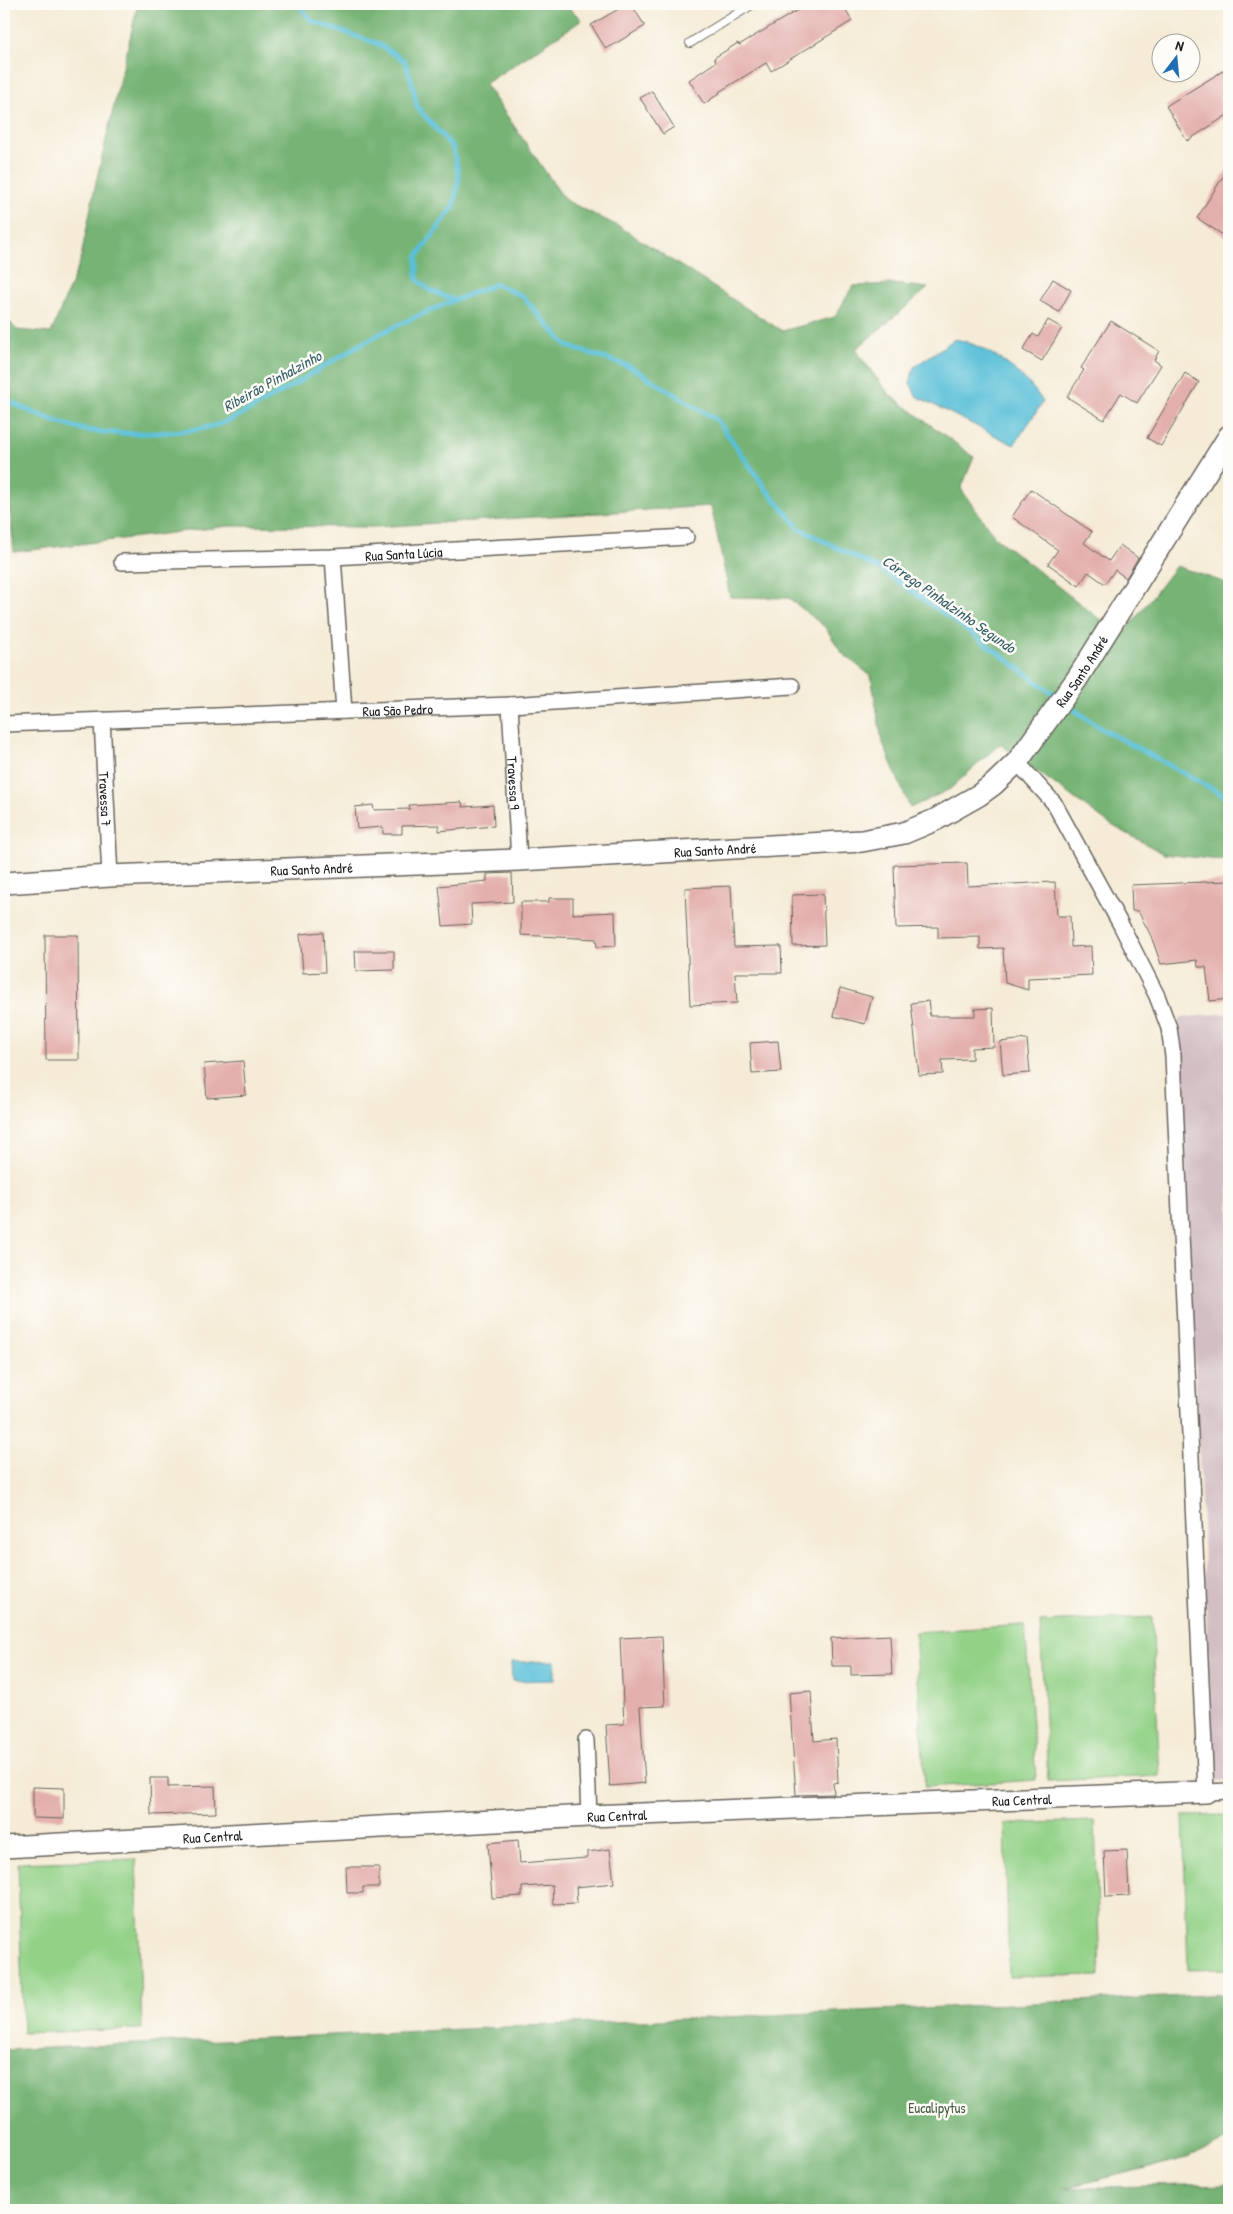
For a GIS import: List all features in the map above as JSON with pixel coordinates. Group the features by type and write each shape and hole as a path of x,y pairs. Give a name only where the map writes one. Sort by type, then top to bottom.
{"street":[{"name":"Rua Santo André","path":"4,883 110,876 519,860 862,841 904,833 935,820 980,795 1018,762 1077,680 1229,436"},
{"name":"Rua Santa Lúcia","path":"122,562 333,557 686,537"},
{"path":"333,557 344,711"},
{"name":"Rua São Pedro","path":"4,724 510,705 792,686"},
{"name":"Travessa 9","path":"510,705 519,860"},
{"name":"Travessa 7","path":"102,720 110,876"},
{"path":"1018,762 1054,802 1075,838 1157,996 1169,1028 1174,1066 1206,1792"},
{"path":"586,1740 589,1816"},
{"name":"Rua Central","path":"4,1847 589,1816 1229,1791"}],"lane":[{"path":"690,43 753,4"}],"shaded area":[{"path":"1229,1013 1229,1780 1214,1781 1179,1018"}],"green space":[{"path":"138,4 565,4 582,20 485,84 565,200 620,227 782,331 835,317 853,286 894,284 928,288 855,350 890,395 974,457 961,489 995,537 1097,617 1124,633 1176,566 1229,584 1229,861 1164,854 1108,823 1000,744 950,789 910,808 882,741 871,676 842,653 825,627 789,598 730,597 711,506 375,527 229,526 14,552 8,492 4,490 4,316 17,330 51,333 80,262 96,182"},
{"path":"1152,1617 1160,1776 1048,1781 1040,1622"},
{"path":"1025,1625 1036,1780 925,1787 915,1632"},
{"path":"1229,1815 1229,1969 1188,1970 1183,1816"},
{"path":"1095,1821 1100,1975 1009,1977 1005,1824"},
{"path":"136,1859 142,2029 23,2033 18,1863"},
{"name":"Eucalipytus","path":"1229,1994 1229,2139 1187,2158 1065,2188 1229,2184 1229,2210 4,2210 4,2050"}],"water":[{"path":"955,339 967,342 993,354 1017,372 1043,402 1014,445 916,396 910,383 914,367"},
{"path":"555,1661 555,1680 512,1681 511,1662"}],"building":[{"path":"627,4 631,4 645,26 606,49 591,25"},
{"path":"808,4 842,4 852,21 771,71 766,63 719,92 704,104 689,80 716,62 714,58"},
{"path":"1229,67 1229,114 1187,141 1166,106"},
{"path":"652,91 674,127 663,134 640,98"},
{"path":"1229,167 1229,239 1197,218"},
{"path":"1053,279 1071,290 1059,312 1040,301"},
{"path":"1048,320 1062,328 1042,361 1023,350 1033,334 1038,337"},
{"path":"1111,321 1159,351 1154,360 1161,365 1137,403 1121,393 1104,420 1067,397 1084,370 1081,368"},
{"path":"1185,373 1199,382 1161,446 1147,438"},
{"path":"1031,489 1092,532 1084,543 1109,561 1120,545 1138,558 1126,578 1115,570 1105,584 1088,572 1079,586 1048,564 1058,550 1012,517"},
{"path":"462,802 463,807 493,805 494,826 439,831 439,825 402,826 402,834 383,834 383,827 357,829 355,807 373,805 374,810 410,809 409,805"},
{"path":"967,863 968,886 1055,882 1057,916 1070,916 1071,947 1091,946 1092,975 1028,978 1028,990 1005,983 1003,948 980,949 980,937 938,938 938,927 896,928 894,865"},
{"path":"512,873 513,902 471,904 472,924 443,926 439,886 487,881 487,874"},
{"path":"1229,881 1229,999 1210,1001 1206,967 1198,967 1197,960 1161,964 1151,936 1138,911 1132,911 1131,885"},
{"path":"731,886 734,947 781,946 782,973 735,973 737,1003 690,1005 685,888"},
{"path":"823,894 825,945 793,946 792,895"},
{"path":"549,898 573,898 573,914 615,912 616,946 597,947 596,939 521,935 521,902 549,902"},
{"path":"323,932 325,972 303,973 300,934"},
{"path":"45,935 78,935 79,1060 46,1060"},
{"path":"355,951 394,951 394,970 356,971"},
{"path":"840,988 872,997 865,1024 833,1016"},
{"path":"928,1001 930,1016 975,1016 975,1009 993,1008 994,1047 972,1048 972,1059 942,1060 943,1074 919,1075 911,1003"},
{"path":"1027,1039 1030,1073 1003,1075 1000,1042"},
{"path":"778,1041 781,1072 752,1074 750,1043"},
{"path":"243,1061 246,1095 207,1098 204,1064"},
{"path":"890,1635 892,1674 851,1675 851,1666 832,1666 831,1638"},
{"path":"662,1636 665,1706 640,1707 645,1783 610,1786 606,1725 624,1724 620,1638"},
{"path":"811,1691 814,1741 836,1739 838,1782 833,1783 834,1794 796,1795 789,1693"},
{"path":"150,1778 168,1778 168,1787 215,1786 216,1813 151,1815"},
{"path":"33,1787 64,1788 64,1819 33,1818"},
{"path":"518,1840 520,1863 587,1858 587,1852 610,1849 614,1883 576,1887 577,1903 553,1904 552,1885 522,1887 522,1896 492,1898 488,1843"},
{"path":"1127,1850 1129,1896 1106,1897 1104,1851"},
{"path":"346,1867 379,1867 379,1887 363,1887 363,1893 347,1893"}],"waterway":[{"path":"298,4 312,21 376,43 404,60 412,82 417,107 453,148 459,177 454,206 417,257 417,279 429,290 454,300"},
{"name":"Córrego Pinhalzinho Segundo","path":"4,398 49,419 92,431 155,433 198,429 216,425 267,401 389,329 496,284 522,296 567,346 631,367 718,421 766,489 800,529 883,571 955,621 1059,698"},
{"name":"Córrego Pinhalzinho Segundo","path":"1065,703 1097,726 1229,798"}],"water label":[{"name":"Ribeirão Pinhalzinho","path":"272,381"}]}
